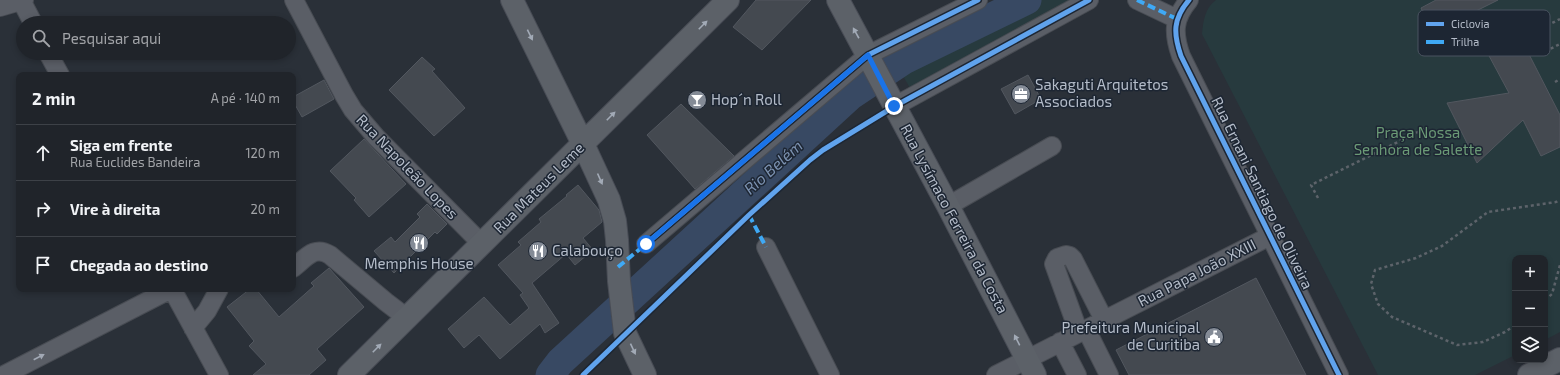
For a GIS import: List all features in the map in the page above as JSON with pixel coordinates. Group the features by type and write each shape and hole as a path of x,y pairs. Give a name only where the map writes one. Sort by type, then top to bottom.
{"main road":[{"path":"512,0 583,144 608,200 615,221 618,281 625,333 645,375"},
{"name":"Rua Mateus Leme","path":"349,375 728,0"},
{"name":"Rua Lysímaco Ferreira da Costa","path":"838,0 948,206 1031,367"},
{"path":"1528,375 1560,359"}],"street":[{"path":"0,7 22,0 30,16"},
{"name":"Rua Napoleão Lopes","path":"294,0 353,110 376,137 482,244"},
{"path":"646,244 871,61 978,0"},
{"path":"890,98 1089,0"},
{"path":"1137,0 1177,19 1181,9 1189,0"},
{"name":"Rua Ernani Santiago de Oliveira","path":"1177,19 1175,30 1176,42 1181,56 1338,375"},
{"path":"52,60 58,72"},
{"path":"948,206 1052,146"},
{"name":"Rua Papa João XXIII","path":"996,375 1031,367 1060,342 1270,236"},
{"path":"766,246 830,375"},
{"path":"296,266 316,250 322,250 330,254 407,318"},
{"path":"1104,320 1073,259 1066,255 1057,258 1054,264 1082,331 1109,375"},
{"path":"4,375 165,292"},
{"path":"173,292 219,375"},
{"path":"193,328 207,311 218,292"},
{"path":"1060,342 1077,375"}],"path":[{"path":"1550,24 1560,19"},
{"path":"1550,49 1560,44"},
{"path":"1554,82 1560,79"},
{"path":"1318,198 1311,185 1428,127"},
{"path":"1512,327 1483,342 1457,344 1392,317 1378,304 1371,284 1375,270 1416,258 1442,246 1488,212 1556,202 1560,200"},
{"path":"1548,297 1552,294 1560,265"}],"green space":[{"path":"998,0 1075,0 910,88 892,57"},
{"name":"Praça Nossa Senhora de Salette","path":"1216,0 1560,0 1560,332 1548,338 1548,255 1512,255 1512,356 1475,375 1378,375 1202,34 1204,20 1209,7"}],"building":[{"path":"756,0 811,0 762,50 733,27"},
{"path":"1436,0 1498,0 1478,10 1422,10 1421,8"},
{"path":"1489,56 1530,56 1560,115 1560,147 1541,156 1523,120 1477,163 1447,103 1509,93"},
{"path":"422,57 435,69 432,71 465,108 434,136 389,90"},
{"name":"Sakaguti Arquitetos Associados","path":"1028,75 1041,99 1015,114 1001,89"},
{"path":"324,80 334,99 302,117 296,106 296,95"},
{"path":"681,104 734,156 695,189 647,135"},
{"path":"364,139 406,184 369,217 354,200 356,198 330,171"},
{"path":"578,185 599,210 602,222 583,238 593,250 575,265 566,254 532,283 559,323 545,333 540,324 500,359 479,335 464,348 448,329 484,297 510,325 529,308 520,295 523,293 498,265 521,245 518,242 541,222 539,219"},
{"path":"427,204 447,224 437,234 435,232 394,273 374,251 391,237 395,242 420,217 417,214"},
{"path":"329,268 364,307 317,349 326,360 309,375 253,375 266,364 249,346 254,341 227,307 246,292 258,292 279,317 314,286 311,283"},
{"name":"Prefeitura Municipal de Curitiba","path":"1256,278 1306,375 1129,375 1116,350"}],"waterway":[{"name":"Rio Belém","path":"550,375 560,362 850,96 904,60 1027,0"}],"marked path":[{"path":"1137,0 1177,19"},
{"path":"749,215 766,247"},
{"path":"618,267 646,244"}],"cycle path":[{"path":"646,244 868,55 978,0"},
{"path":"583,375 749,215 823,150 895,106 1089,0"},
{"path":"1189,0 1180,14 1176,26 1178,48 1181,56 1339,375"}],"place":[{"name":"Sakaguti Arquitetos Associados","path":"1021,94"},
{"name":"Hop´n Roll","path":"697,100"},
{"name":"Memphis House","path":"419,243"},
{"name":"Calabouço","path":"538,251"},
{"name":"Prefeitura Municipal de Curitiba","path":"1214,337"}],"route":[{"path":"646,244 868,55 894,106"}]}
